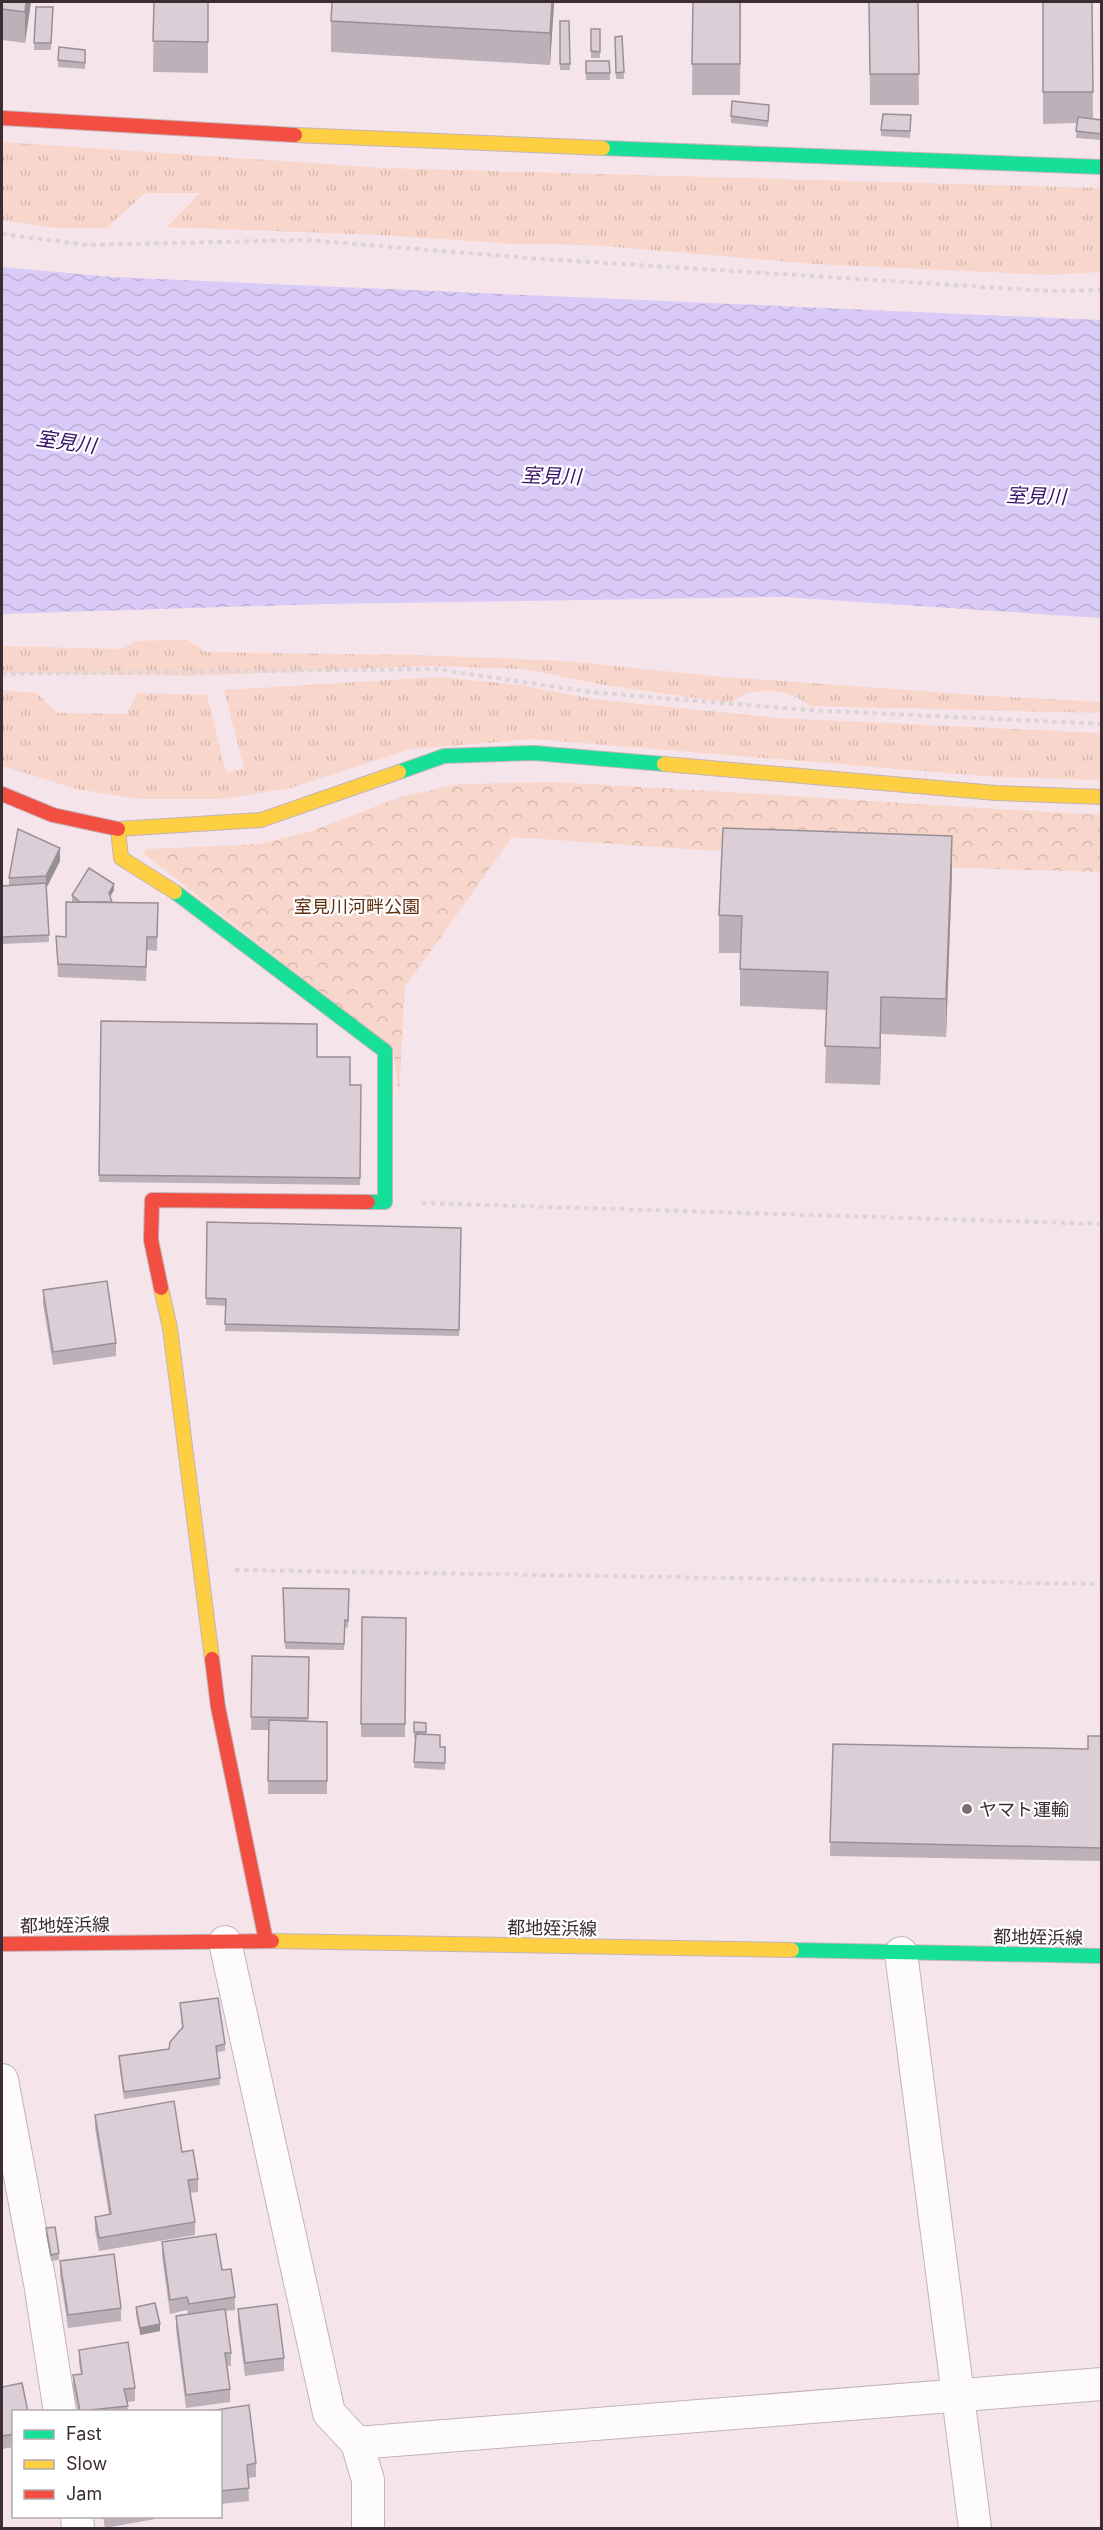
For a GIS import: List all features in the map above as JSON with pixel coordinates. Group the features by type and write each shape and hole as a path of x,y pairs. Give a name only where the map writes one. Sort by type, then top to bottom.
{"street":[{"path":"2,118 370,139 1101,167"},
{"path":"2,794 53,815 118,829 261,820 444,756 534,753 984,792 1101,797"},
{"path":"118,829 121,858 183,897 385,1051 385,1202 152,1200 151,1240 171,1328 218,1707 266,1941"},
{"name":"都地姪浜線","path":"2,1944 266,1941 1101,1956"},
{"path":"225,1942 329,2413 357,2443 368,2480 368,2529"},
{"path":"901,1953 975,2529"},
{"path":"2,2080 40,2283 60,2410"},
{"path":"357,2443 1101,2384"}],"path":[{"path":"2,234 87,244 306,240 542,259 1048,291 1101,290"},
{"path":"2,674 435,669 590,692 636,696 808,710 1101,724"},
{"path":"385,1202 1101,1224"},
{"path":"201,1569 1101,1584"}],"green space":[{"path":"2,142 385,168 1101,188 1101,272 1049,275 815,264 593,245 513,244 380,235 167,227 200,193 145,193 107,228 56,228 2,220"},
{"path":"186,640 207,652 413,655 566,661 712,676 1101,702 1101,713 810,706 797,698 773,691 757,691 731,703 604,685 524,669 429,666 188,676 2,673 2,646 122,649 135,641"},
{"path":"438,677 520,685 593,699 779,718 1101,733 1101,780 997,777 533,739 411,749 290,788 222,799 138,799 77,789 2,766 2,690 37,693 57,713 127,714 137,693 207,695 226,772 244,769 224,690"},
{"name":"室見川河畔公園","path":"550,782 1102,815 1101,872 962,868 512,837 405,987 399,1095 393,1050 143,853 147,849 259,844 312,831 400,797 459,784"}],"water":[{"name":"室見川","path":"2,267 112,277 1101,320 1101,618 783,597 324,604 2,614"}],"building":[{"path":"2,2 26,2 25,12 2,9"},
{"path":"154,2 208,2 208,42 153,41"},
{"path":"332,2 552,2 550,33 331,21"},
{"path":"693,2 740,2 740,64 692,64"},
{"path":"869,2 918,2 919,74 870,74"},
{"path":"1043,2 1092,2 1093,92 1043,92"},
{"path":"36,7 53,7 51,43 34,43"},
{"path":"560,21 569,21 570,64 560,64"},
{"path":"591,29 600,29 600,52 591,51"},
{"path":"622,36 624,72 616,73 615,37"},
{"path":"59,47 85,50 85,63 58,60"},
{"path":"586,61 609,61 610,73 586,73"},
{"path":"732,101 769,105 768,121 731,116"},
{"path":"883,114 911,115 910,131 881,130"},
{"path":"1078,117 1101,120 1101,134 1076,131"},
{"path":"723,828 952,836 946,999 881,997 880,1048 825,1046 828,972 740,969 742,916 719,915"},
{"path":"18,829 60,848 46,876 9,878"},
{"path":"89,868 114,884 109,893 112,902 80,902 72,895"},
{"path":"46,883 49,935 2,937 2,886"},
{"path":"66,902 158,903 157,937 147,937 146,967 58,964 56,936 66,937"},
{"path":"101,1021 317,1024 317,1057 350,1057 350,1085 361,1085 360,1178 99,1175"},
{"path":"207,1222 461,1228 459,1330 225,1324 226,1299 206,1298"},
{"path":"107,1281 116,1343 53,1352 43,1290"},
{"path":"283,1588 349,1589 348,1621 345,1620 344,1644 285,1642"},
{"path":"362,1617 406,1618 405,1724 361,1724"},
{"path":"252,1656 309,1657 308,1718 251,1717"},
{"path":"269,1720 327,1722 327,1781 268,1781"},
{"path":"414,1722 426,1723 426,1732 414,1732"},
{"path":"416,1734 440,1735 440,1747 445,1747 445,1763 414,1762"},
{"name":"ヤマト運輸","path":"1088,1736 1101,1736 1101,1848 830,1842 833,1744 1088,1749"},
{"path":"218,1998 225,2044 216,2046 220,2078 124,2092 119,2056 169,2049 170,2042 183,2027 180,2003"},
{"path":"174,2101 182,2152 193,2150 198,2179 188,2180 195,2222 99,2238 95,2217 111,2214 95,2115"},
{"path":"55,2227 59,2253 51,2255 46,2228"},
{"path":"216,2234 222,2270 231,2269 235,2297 189,2304 187,2297 170,2300 162,2242"},
{"path":"114,2254 121,2308 68,2315 60,2261"},
{"path":"155,2303 160,2324 140,2328 136,2307"},
{"path":"277,2304 284,2358 245,2363 238,2309"},
{"path":"225,2309 231,2353 225,2353 230,2389 186,2395 176,2316"},
{"path":"128,2342 135,2388 124,2389 128,2406 80,2410 73,2375 82,2374 79,2350"},
{"path":"22,2383 28,2410 12,2410 12,2434 2,2436 2,2387"},
{"path":"249,2405 256,2463 247,2465 249,2488 222,2491 222,2410 215,2410"}],"traffic: fast":[{"path":"603,148 1102,167"},
{"path":"399,772 444,756 534,753 664,764"},
{"path":"175,892 385,1051 385,1202 368,1202"},
{"path":"792,1950 1102,1956"}],"traffic: slow":[{"path":"295,135 603,148"},
{"path":"664,764 996,793 1102,797"},
{"path":"175,892 121,858 118,829 261,820 399,772"},
{"path":"161,1288 170,1328 212,1659"},
{"path":"272,1941 792,1950"}],"traffic: jam":[{"path":"2,118 295,135"},
{"path":"2,794 53,815 118,829"},
{"path":"161,1288 151,1240 152,1200 368,1202"},
{"path":"212,1659 218,1707 266,1941"},
{"path":"2,1944 272,1941"}],"place":[{"name":"ヤマト運輸","path":"967,1809"}]}
